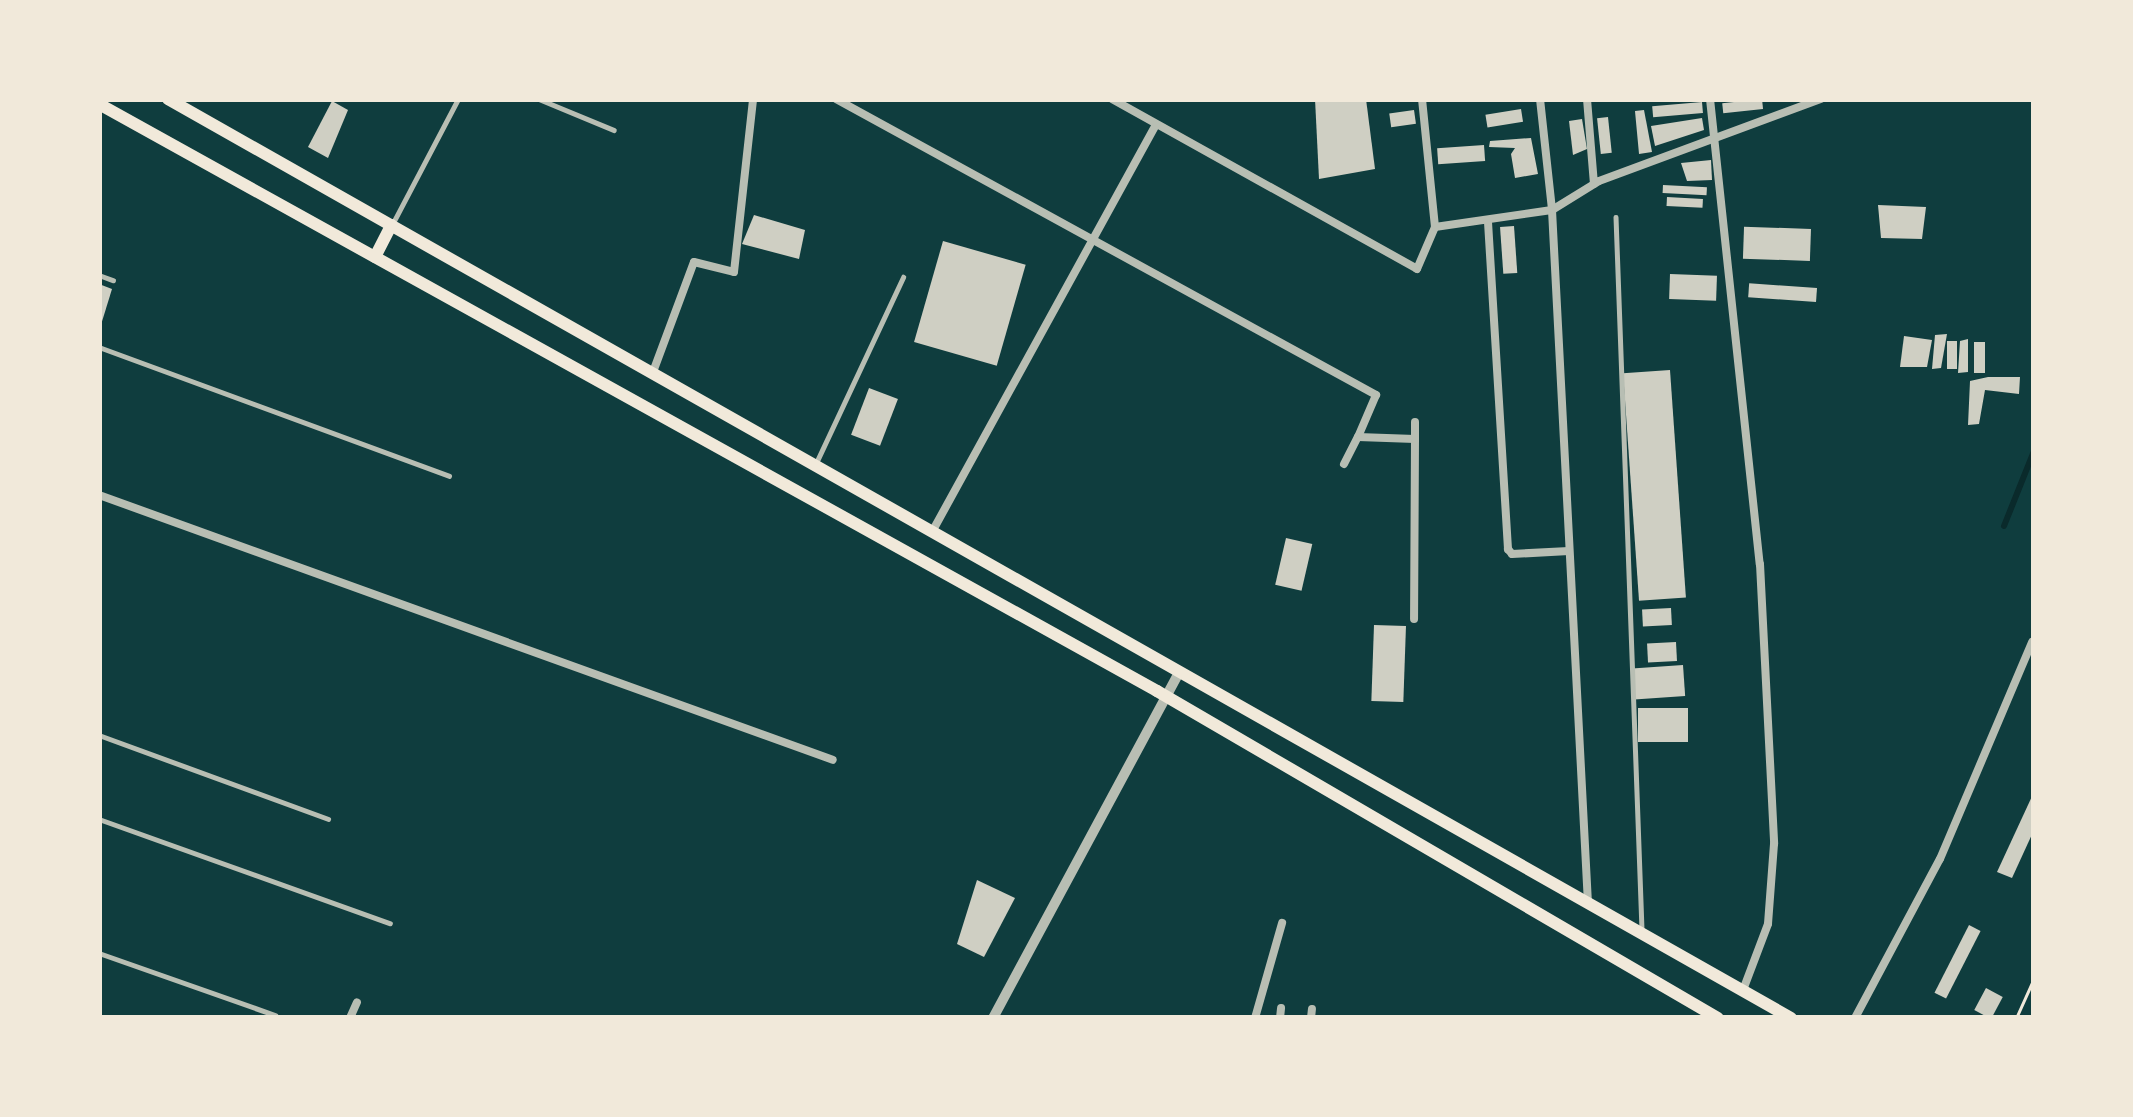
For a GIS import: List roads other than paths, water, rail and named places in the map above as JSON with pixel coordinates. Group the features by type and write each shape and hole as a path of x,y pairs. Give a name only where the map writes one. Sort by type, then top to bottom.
{"main road":[{"path":"168,99 1791,1018"},
{"path":"99,104 1166,696 1711,1016"},
{"path":"375,257 391,226"}],"street":[{"path":"652,374 694,262 734,272 753,99"},
{"path":"836,99 1376,395 1344,464"},
{"path":"1112,99 1418,269 1435,227 1422,99"},
{"path":"1540,99 1552,210 1588,906"},
{"path":"1587,99 1594,184"},
{"path":"1710,99 1760,564 1774,844 1768,924 1742,992"},
{"path":"1435,227 1552,210 1594,184 1821,99"},
{"path":"932,533 1156,123"},
{"path":"1488,222 1508,548 1512,554 1569,551"},
{"path":"1414,619 1415,422"},
{"path":"1358,437 1414,439"},
{"path":"99,495 832,760"},
{"path":"1856,1018 1940,859 2032,642"},
{"path":"995,1012 1179,674"},
{"path":"1255,1018 1282,923"},
{"path":"350,1018 357,1001"}],"lane":[{"path":"391,226 458,99"},
{"path":"539,99 614,130"},
{"path":"1616,218 1642,937"},
{"path":"99,275 113,280"},
{"path":"814,466 903,277"},
{"path":"99,347 449,476"},
{"path":"99,735 328,819"},
{"path":"99,819 390,922"},
{"path":"99,953 275,1015"}],"waterway":[{"path":"2004,526 2034,451"}]}
